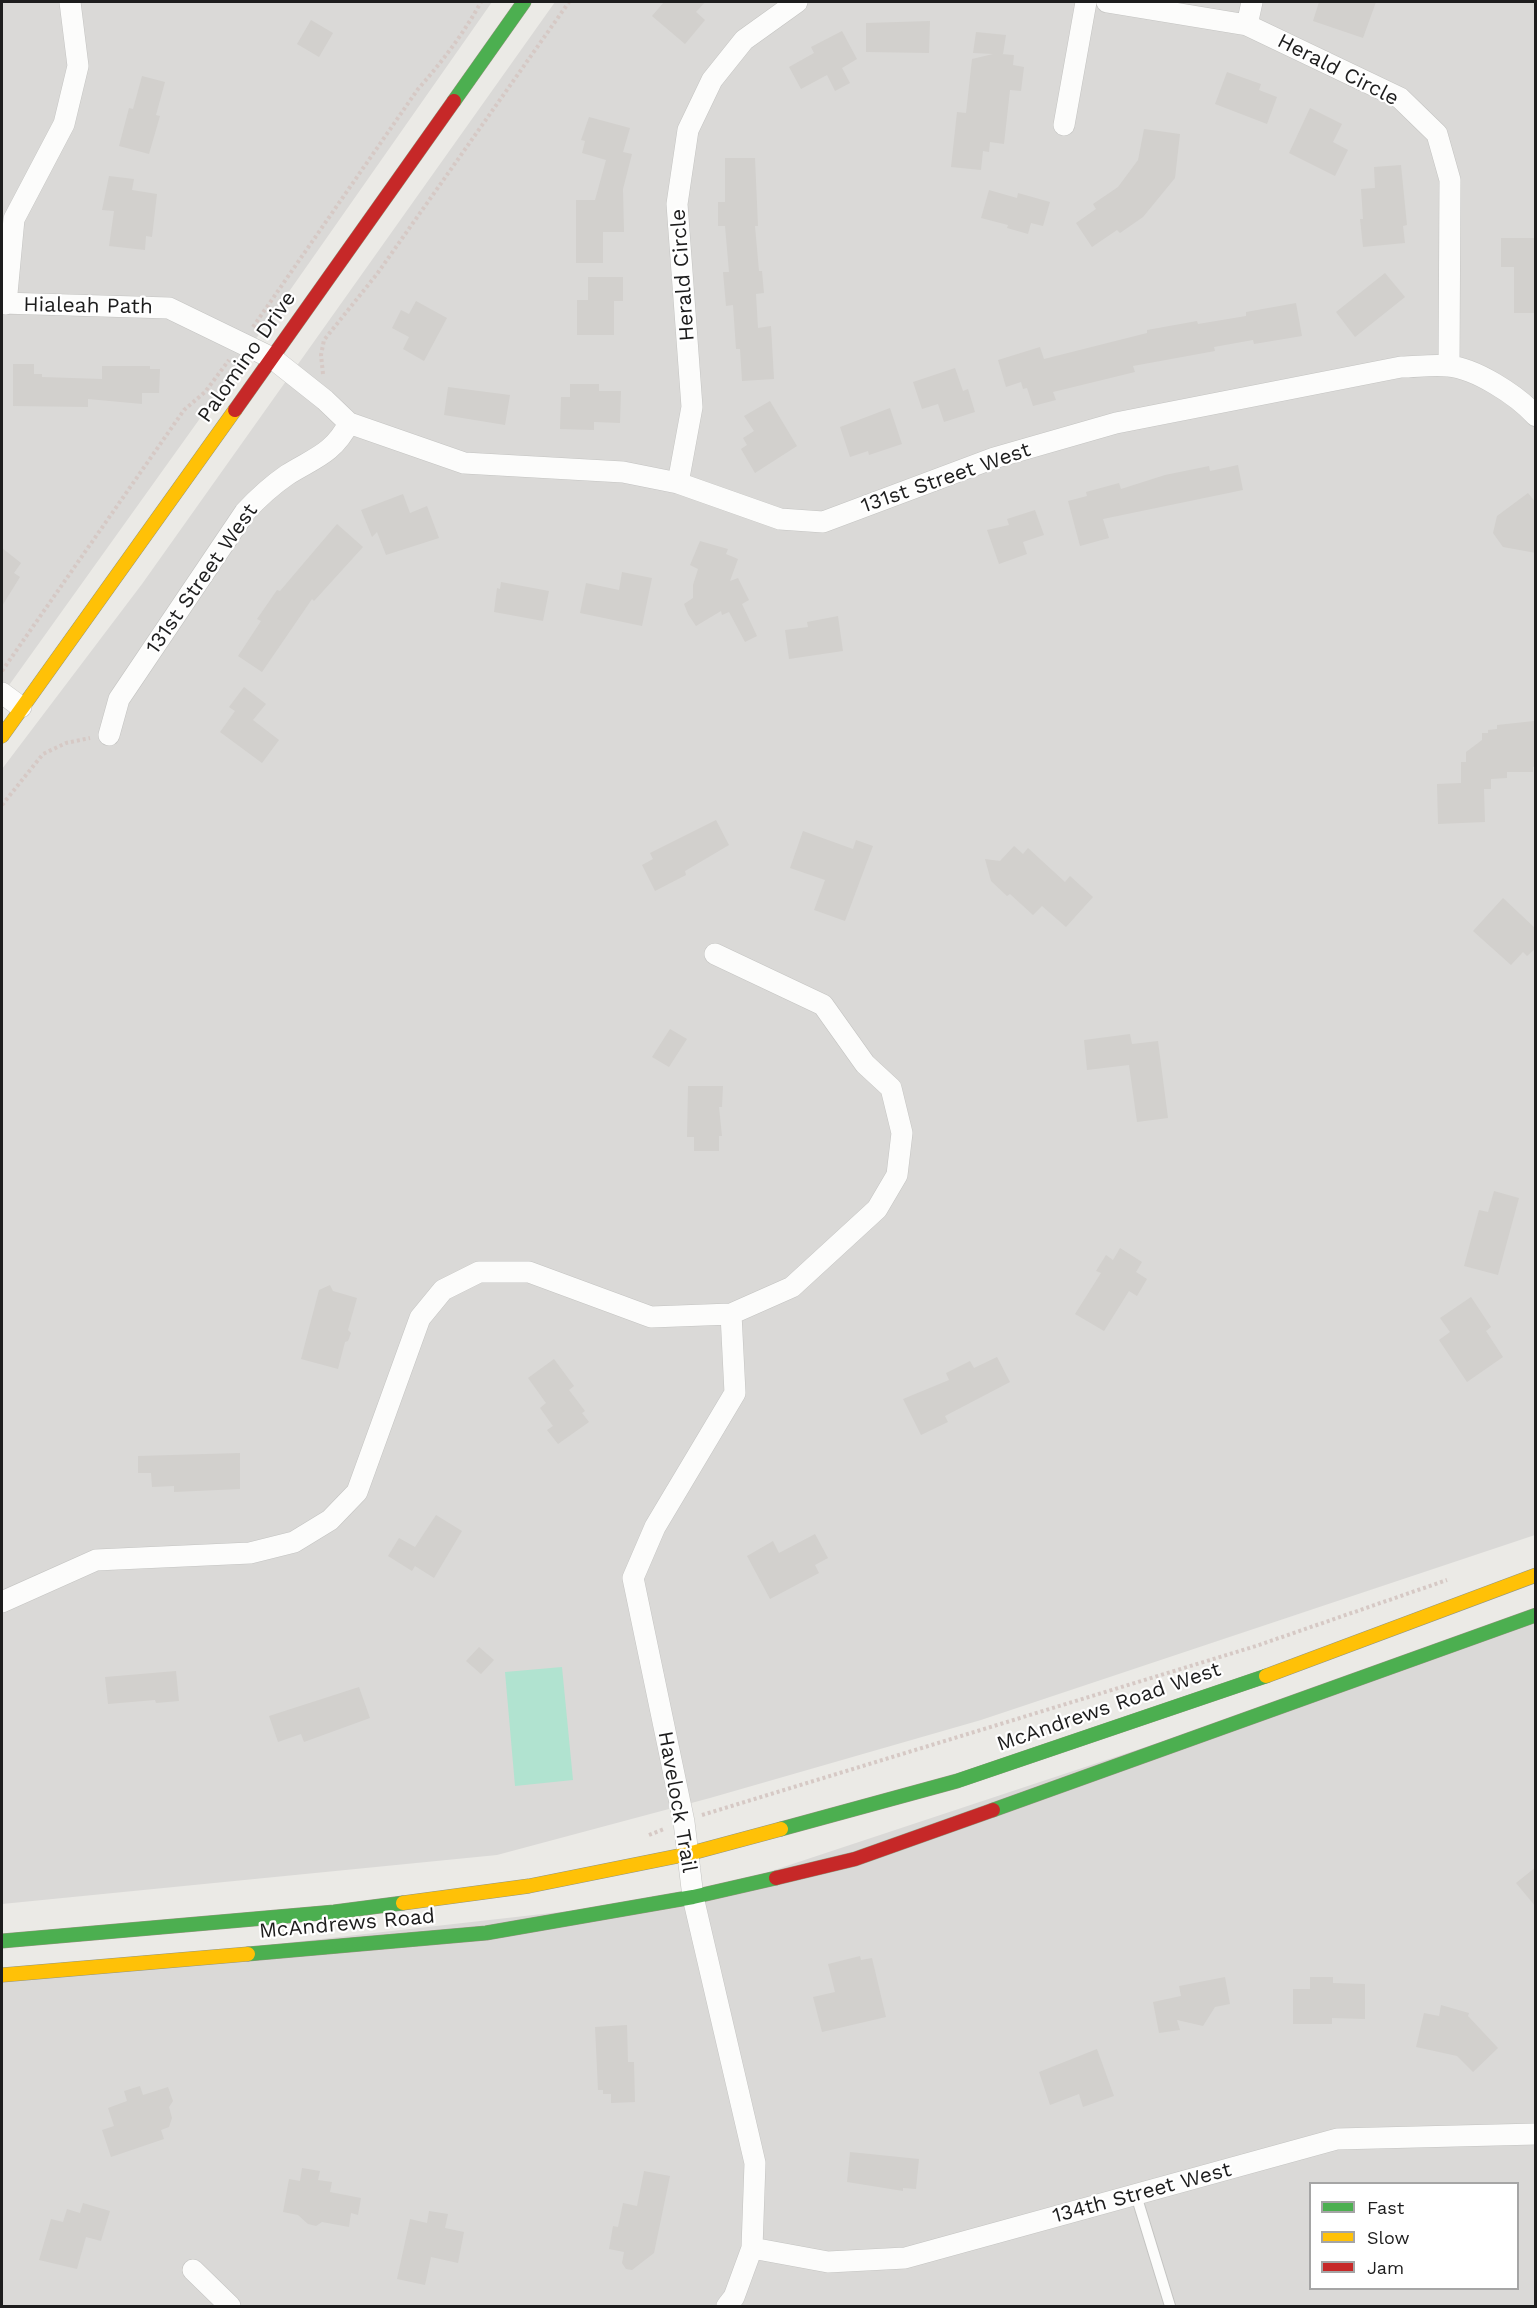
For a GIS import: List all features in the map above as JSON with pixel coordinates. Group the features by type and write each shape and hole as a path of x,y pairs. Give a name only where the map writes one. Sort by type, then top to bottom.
{"main road":[{"name":"Palomino Drive","path":"2,736 524,2"},
{"name":"McAndrews Road West","path":"688,1854 957,1781 1294,1667 1536,1575"},
{"path":"693,1897 855,1859 1536,1615"},
{"name":"McAndrews Road","path":"2,1941 334,1912 529,1886 688,1854"},
{"name":"McAndrews Road","path":"2,1975 486,1933 693,1897"}],"street":[{"path":"4,303 14,219 64,124 78,66 70,2"},
{"name":"Herald Circle","path":"678,483 692,407 677,204 688,130 712,80 744,40 797,2"},
{"path":"1064,125 1086,2"},
{"name":"Herald Circle","path":"1107,2 1247,25 1401,98 1437,134 1450,180 1449,366"},
{"path":"1247,25 1252,2"},
{"name":"Hialeah Path","path":"4,303 169,308 272,358"},
{"name":"131st Street West","path":"272,358 350,423 464,463 623,472 678,483 780,519 823,522 994,458 1116,423 1401,367 1449,366 1478,374 1529,408 1536,416"},
{"name":"131st Street West","path":"109,735 119,699 245,512 266,490 288,474 321,457 342,437 350,423"},
{"path":"2,693 21,707"},
{"path":"2,1602 96,1560 250,1553 294,1542 330,1520 357,1492 420,1318 443,1290 479,1272 529,1272 651,1317 731,1314 792,1287 877,1209 897,1176 902,1134 891,1088 865,1064 823,1005 715,954"},
{"name":"Havelock Trail","path":"728,2307 752,2248 755,2163 693,1897 684,1822 633,1578 655,1527 735,1393 731,1314"},
{"name":"134th Street West","path":"752,2248 828,2262 905,2259 1337,2139 1536,2134"},
{"path":"193,2270 230,2307"}],"lane":[{"path":"1136,2195 1170,2307"}],"path":[{"path":"324,400 321,355 324,340 377,274 569,2"},
{"path":"2,806 43,754 66,743 109,735"},
{"path":"646,1836 719,1808 873,1764 1256,1646 1458,1576"}],"shaded area":[{"path":"2,2 492,2 206,410 2,695"},
{"path":"555,2 1535,2 1535,1535 981,1720 710,1798 497,1855 2,1904 2,769 142,584"},
{"path":"1535,1615 1535,2306 2,2306 2,1975 693,1897 1423,1655"}],"green space":[{"path":"562,1667 573,1780 515,1786 505,1672"}],"building":[{"path":"664,2 705,2 696,12 705,20 685,44 652,16"},
{"path":"1319,2 1376,2 1363,38 1313,21"},
{"path":"311,20 333,33 319,57 297,44"},
{"path":"930,21 929,53 866,52 866,23"},
{"path":"842,31 857,59 842,68 850,83 835,91 827,75 801,89 789,67 814,53 811,47"},
{"path":"976,32 1006,35 1003,54 1001,54 1014,55 1013,65 1024,67 1021,91 1010,90 1004,144 990,142 989,152 983,151 981,170 951,167 957,112 966,113 972,59 993,54 973,53"},
{"path":"1227,72 1261,84 1259,90 1277,97 1267,124 1215,104"},
{"path":"142,76 165,82 156,115 160,116 149,154 119,146 129,108 133,109"},
{"path":"1310,108 1342,124 1333,142 1348,150 1335,176 1289,153"},
{"path":"589,117 630,128 623,152 632,154 623,189 624,232 603,232 603,263 576,263 576,200 595,200 606,160 582,153 585,141 581,140"},
{"path":"1144,129 1180,134 1175,178 1143,217 1120,233 1117,230 1092,247 1076,223 1096,209 1093,204 1118,187 1138,160"},
{"path":"725,158 755,158 758,226 755,226 759,271 762,271 764,293 756,294 758,328 771,326 774,379 742,381 740,349 736,349 733,305 726,306 723,272 729,272 725,226 718,226 718,202 725,202"},
{"path":"1401,165 1407,225 1403,226 1405,243 1363,247 1360,219 1363,219 1361,189 1375,188 1374,167"},
{"path":"109,176 134,179 132,190 157,194 152,237 146,236 145,250 109,246 114,211 102,210"},
{"path":"989,190 1017,198 1018,193 1050,202 1043,226 1031,223 1028,234 1007,228 1008,225 981,218"},
{"path":"1501,238 1536,238 1536,313 1514,313 1514,267 1501,267"},
{"path":"1385,273 1405,297 1355,337 1336,312"},
{"path":"588,277 623,277 623,301 614,301 614,335 577,335 577,300 588,300"},
{"path":"416,301 447,318 424,361 403,349 409,337 392,328 401,310 409,314"},
{"path":"1296,303 1302,336 1254,344 1253,340 1214,347 1215,351 1133,366 1135,372 1053,392 1056,400 1033,406 1027,388 1023,389 1021,382 1006,387 998,360 1040,347 1044,359 1147,333 1147,330 1197,321 1198,324 1246,316 1246,312"},
{"path":"13,364 34,364 34,374 42,374 42,377 102,379 102,366 150,366 150,369 160,369 159,393 142,393 142,404 88,399 88,407 13,406"},
{"path":"955,368 963,391 968,389 975,412 944,422 938,404 922,409 913,382"},
{"path":"570,384 599,384 599,391 621,391 620,423 594,422 594,430 560,429 561,397 570,397"},
{"path":"448,387 510,395 505,425 444,415"},
{"path":"770,401 797,446 755,473 741,449 747,445 743,438 754,431 744,416"},
{"path":"890,408 902,444 869,455 868,451 850,457 840,427"},
{"path":"1238,465 1243,490 1103,519 1109,538 1080,546 1068,501 1087,496 1086,492 1119,483 1121,489 1165,475 1209,466 1210,471"},
{"path":"1528,493 1536,503 1536,553 1503,547 1493,533 1497,516"},
{"path":"403,494 410,513 427,506 439,538 386,555 377,532 372,537 361,510"},
{"path":"1035,510 1044,535 1023,542 1027,554 999,564 987,530 1009,525 1007,519"},
{"path":"337,524 363,547 314,601 312,599 262,672 238,656 261,621 257,619 277,590 280,591"},
{"path":"700,541 728,549 726,554 738,559 730,581 738,578 749,600 742,604 757,636 745,642 729,612 722,615 721,611 696,626 688,614 684,604 693,598 693,585 698,569 690,565"},
{"path":"2,548 21,563 14,573 20,577 2,606"},
{"path":"622,572 652,578 642,626 580,613 586,583 619,590"},
{"path":"501,582 549,591 543,621 494,612 497,588 500,589"},
{"path":"838,616 843,651 789,659 785,630 808,627 807,622"},
{"path":"244,687 266,704 253,720 279,740 262,763 220,732 235,711 229,707"},
{"path":"1534,721 1536,766 1533,767 1533,772 1507,772 1507,778 1491,779 1491,789 1484,789 1485,822 1438,824 1437,784 1461,783 1461,762 1466,762 1466,752 1482,740 1482,733 1497,729 1497,725"},
{"path":"716,820 729,845 685,871 686,875 655,891 642,865 653,859 650,853"},
{"path":"803,831 853,849 856,840 873,846 845,921 814,910 825,880 790,868"},
{"path":"1014,846 1023,854 1028,848 1065,882 1070,876 1093,897 1066,927 1042,906 1033,915 1010,894 1007,896 991,881 985,859 1000,861"},
{"path":"1503,898 1536,929 1536,948 1527,956 1523,952 1511,965 1473,931"},
{"path":"670,1029 687,1039 669,1067 652,1057"},
{"path":"1130,1034 1132,1044 1158,1041 1168,1118 1137,1122 1129,1065 1087,1070 1084,1040"},
{"path":"688,1086 723,1086 722,1107 719,1107 722,1136 719,1136 719,1151 694,1151 694,1137 687,1137"},
{"path":"1494,1191 1519,1198 1498,1275 1464,1266 1479,1210 1488,1212"},
{"path":"1120,1248 1142,1262 1136,1272 1147,1279 1137,1296 1129,1291 1104,1331 1075,1314 1101,1273 1096,1271 1106,1255 1113,1260"},
{"path":"330,1285 333,1291 357,1298 348,1330 351,1333 348,1341 345,1342 338,1369 301,1359 319,1290"},
{"path":"1471,1297 1491,1327 1486,1331 1503,1357 1467,1382 1439,1340 1450,1332 1440,1318"},
{"path":"997,1357 1010,1382 945,1416 948,1422 921,1435 903,1399 949,1380 946,1373 970,1361 974,1368"},
{"path":"554,1359 574,1386 569,1390 585,1411 582,1413 589,1422 558,1444 547,1430 553,1426 540,1408 546,1403 528,1378"},
{"path":"240,1453 240,1489 174,1492 174,1486 152,1487 151,1473 138,1473 138,1456"},
{"path":"436,1515 462,1531 434,1578 415,1566 412,1571 388,1556 399,1538 415,1547"},
{"path":"815,1534 828,1558 815,1565 819,1573 770,1599 747,1556 773,1541 779,1553"},
{"path":"479,1647 494,1660 481,1674 466,1661"},
{"path":"176,1671 179,1701 156,1703 155,1700 108,1704 105,1677"},
{"path":"359,1687 370,1718 304,1742 301,1734 278,1742 269,1716"},
{"path":"1536,1867 1536,1907 1516,1883"},
{"path":"860,1956 861,1960 872,1958 886,2017 822,2032 813,1997 835,1992 828,1964"},
{"path":"1225,1977 1230,2004 1215,2007 1203,2026 1177,2020 1180,2030 1159,2033 1153,2002 1181,1996 1179,1986"},
{"path":"1310,1977 1333,1977 1333,1983 1365,1984 1365,2019 1332,2018 1332,2024 1293,2024 1293,1989 1310,1989"},
{"path":"1441,2005 1469,2013 1468,2016 1498,2048 1473,2072 1457,2056 1416,2047 1424,2013 1439,2016"},
{"path":"627,2025 628,2062 634,2062 635,2102 611,2103 611,2094 603,2094 603,2090 598,2090 595,2027"},
{"path":"1097,2049 1114,2096 1083,2107 1079,2094 1050,2105 1039,2072"},
{"path":"140,2086 143,2095 168,2087 173,2101 169,2107 172,2118 169,2127 161,2130 164,2139 111,2157 102,2130 114,2126 108,2108 127,2101 124,2091"},
{"path":"850,2152 919,2159 916,2189 903,2188 903,2191 847,2182"},
{"path":"302,2168 320,2171 318,2180 332,2182 330,2192 361,2198 358,2215 351,2213 349,2227 322,2222 316,2226 308,2224 298,2215 283,2212 289,2179 300,2181"},
{"path":"644,2171 670,2176 654,2253 632,2270 626,2269 622,2263 624,2252 609,2249 613,2226 618,2227 623,2203 637,2206"},
{"path":"83,2203 110,2211 101,2241 86,2237 77,2269 39,2260 51,2219 63,2222 67,2209 80,2213"},
{"path":"429,2211 448,2214 445,2228 464,2232 458,2263 431,2257 425,2285 397,2279 410,2219 427,2223"}],"traffic: fast":[{"path":"454,101 524,2"},
{"path":"993,1810 1536,1615"},
{"path":"781,1829 957,1781 1266,1676"},
{"path":"248,1954 486,1933 693,1897 776,1878"},
{"path":"2,1941 334,1912 403,1903"}],"traffic: slow":[{"path":"2,736 235,410"},
{"path":"1266,1676 1536,1575"},
{"path":"403,1903 529,1886 688,1854 781,1829"},
{"path":"2,1975 248,1954"}],"traffic: jam":[{"path":"235,410 454,101"},
{"path":"776,1878 855,1859 993,1810"}]}
